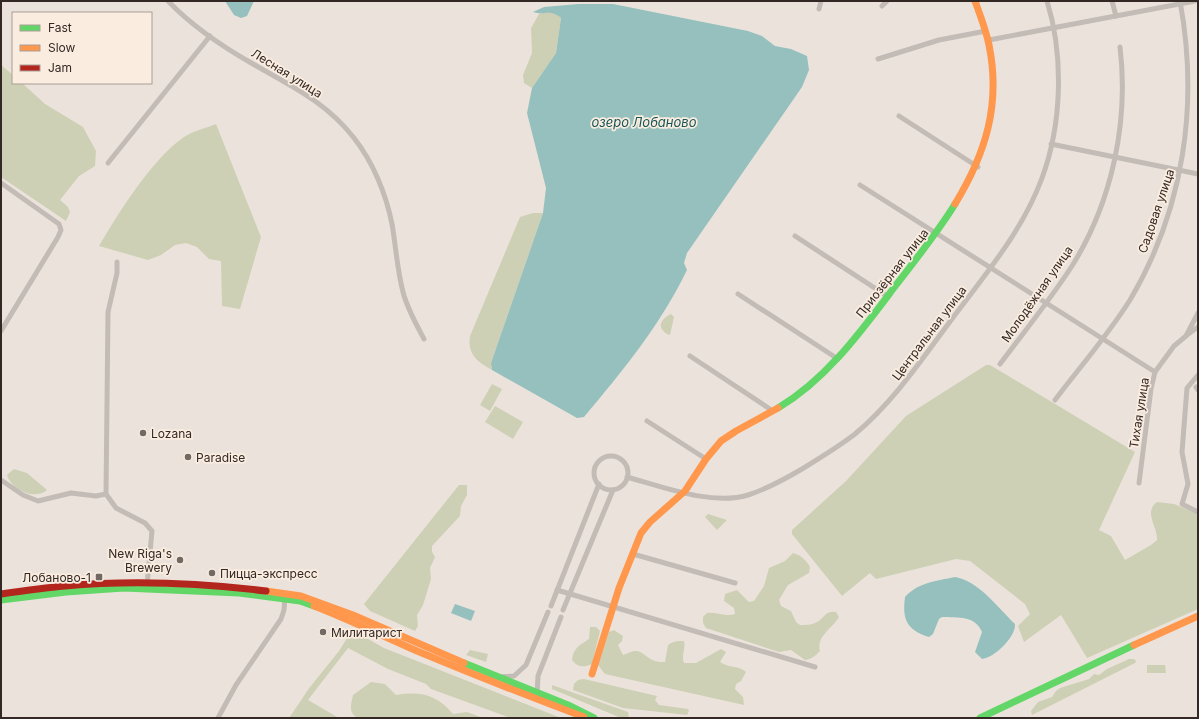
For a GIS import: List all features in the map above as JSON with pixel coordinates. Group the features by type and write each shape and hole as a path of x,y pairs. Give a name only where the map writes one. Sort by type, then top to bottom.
{"main road":[{"name":"Приозёрная улица","path":"592,674 612,608 641,533 647,525 684,492 706,459 725,438 773,411 803,391 838,358 936,234 960,200 978,166 987,140 993,107 993,73 989,40 975,1"},
{"path":"1,594 72,586 240,588 315,601 353,615 496,677 537,697 568,705 594,718"},
{"path":"1,600 66,592 147,586"},
{"path":"285,596 331,611 415,650 588,718"},
{"path":"980,718 1173,626 1198,616"}],"street":[{"name":"Лесная улица","path":"168,1 210,36 252,64 309,95 328,111 354,138 372,166 387,204 398,270 404,294 424,339"},
{"path":"819,9 822,1"},
{"path":"882,6 887,1"},
{"name":"Центральная улица","path":"627,477 684,492 720,498 747,495 790,476 843,442 856,433 892,397 991,268 1016,232 1032,203 1042,178 1051,144 1058,97 1058,66 1053,28 1047,1"},
{"path":"1112,1 1116,16"},
{"path":"989,40 1116,16 1180,2 1195,1"},
{"name":"Садовая улица","path":"1055,400 1129,300 1147,266 1164,226 1180,170 1188,110 1188,58 1180,2"},
{"path":"878,59 939,40 986,31"},
{"path":"108,163 210,36"},
{"name":"Молодёжная улица","path":"1000,364 1046,303 1072,265 1085,242 1100,209 1116,156 1123,104 1120,47"},
{"path":"899,116 978,166"},
{"path":"1051,144 1116,156 1198,174"},
{"path":"1,183 59,224 61,230 1,331"},
{"path":"860,185 1155,372"},
{"path":"796,236 888,296"},
{"path":"116,262 117,273 108,312 106,494 116,508 145,523 152,531 147,586"},
{"path":"738,294 838,358"},
{"name":"Тихая улица","path":"1139,483 1151,389 1155,372 1174,346 1186,336 1198,313"},
{"path":"1186,336 1198,327"},
{"path":"690,356 773,411"},
{"path":"1198,376 1187,388 1182,452 1188,479 1182,504 1198,512"},
{"path":"647,421 706,459"},
{"path":"563,610 613,490 623,484 627,477 628,470 624,462 618,458 610,456 602,459 595,468 595,478 599,484 605,488 613,490"},
{"path":"1,480 23,495 38,501 71,493 96,496 106,494"},
{"path":"551,606 599,484"},
{"path":"633,554 735,583"},
{"path":"557,590 612,608 815,667"},
{"path":"218,718 236,685 281,619 285,596"},
{"path":"496,677 514,676 526,665 548,612"},
{"path":"537,697 538,676 561,617"}],"green space":[{"path":"547,11 554,13 561,18 556,53 532,88 524,83 523,75 532,53 531,28 539,14"},
{"path":"1,65 12,74 12,84 23,84 45,104 83,127 96,151 95,166 79,176 60,200 68,207 70,212 66,221 1,177"},
{"path":"216,124 261,237 240,309 222,306 221,261 209,259 197,247 186,243 175,245 161,255 148,260 99,246 126,202 148,172 160,159 184,137 195,131"},
{"path":"533,213 543,213 491,363 492,370 474,357 470,348 470,336 520,217"},
{"path":"671,314 674,317 670,335 662,329 661,323"},
{"path":"986,365 990,365 1135,452 1099,530 1111,536 1125,560 1157,540 1151,510 1157,502 1174,504 1198,514 1198,609 1087,658 1061,615 1024,642 1018,626 1030,614 1025,604 970,561 956,559 876,579 870,573 842,596 792,534 792,530 846,481 906,416"},
{"path":"492,384 502,389 490,411 480,405"},
{"path":"495,406 523,422 513,439 485,422"},
{"path":"14,469 27,473 47,490 42,493 30,494 18,489 9,480 7,475"},
{"path":"459,485 467,485 467,495 461,506 460,516 432,546 432,552 435,557 430,568 431,579 423,605 417,615 418,626 415,631 370,611 364,604"},
{"path":"708,514 727,520 717,530 705,517"},
{"path":"793,553 801,556 807,562 810,567 809,573 788,585 779,600 781,606 791,611 796,622 800,625 815,623 830,612 836,612 839,617 822,637 819,646 820,651 815,656 805,660 791,650 779,652 706,628 703,623 703,617 707,613 727,615 735,614 734,608 724,601 725,594 737,590 749,602 754,601 764,586 769,568 785,561"},
{"path":"590,627 596,627 600,631 592,664 580,666 572,660 574,652 589,639"},
{"path":"352,630 384,648 561,718 511,718 431,689 426,684 388,669 348,648 308,700 339,718 289,718 310,687 339,651"},
{"path":"614,630 623,636 622,641 618,645 623,655 634,651 642,653 650,659 659,662 665,662 668,645 676,642 684,641 684,663 696,663 721,649 726,652 720,662 740,668 746,672 741,681 736,684 735,689 743,697 744,705 605,674 598,665 609,632"},
{"path":"470,650 488,654 486,662 466,655"},
{"path":"1129,659 1134,659 1136,661 1135,663 1032,715 1031,711 1038,702 1052,697 1060,688 1089,679 1094,674 1099,675 1107,669"},
{"path":"1147,665 1165,665 1166,673 1147,673"},
{"path":"584,679 657,696 655,700 659,705 688,709 689,711 687,715 623,708 573,690 574,684 578,680"},
{"path":"371,682 385,684 396,695 421,694 428,696 441,702 453,714 467,712 483,718 358,718 351,711 353,695"},
{"path":"552,685 628,712 629,718 621,718 552,689"}],"water":[{"path":"225,1 254,1 247,16 241,18 234,15"},
{"name":"озеро Лобаново","path":"578,4 613,4 748,31 762,36 775,46 791,49 807,56 809,70 802,87 687,253 684,263 687,270 677,290 653,328 640,347 584,417 577,418 492,370 491,363 543,213 546,188 527,113 532,88 556,53 561,18 553,13 533,12 544,7"},
{"path":"955,577 980,589 1015,624 1012,635 1008,641 998,651 987,658 982,659 975,652 982,632 975,623 970,620 965,618 942,617 939,619 933,634 929,637 916,631 911,627 905,618 905,597 910,592 928,583"},
{"path":"455,604 475,611 471,621 451,613"}],"traffic: fast":[{"path":"778,408 812,383 857,336 927,245 955,204"},
{"path":"1,600 66,592 124,588 239,593 300,601 314,606"},
{"path":"980,718 1134,645"},
{"path":"464,663 568,705 594,718"}],"traffic: slow":[{"path":"955,204 966,185 983,147 992,108 993,88 989,45 985,28 975,1"},
{"path":"592,674 619,588 641,533 650,522 685,491 706,459 721,441 778,408"},
{"path":"266,591 301,596 353,615 464,663"},
{"path":"314,606 438,660 584,717"},
{"path":"1134,645 1198,616"}],"traffic: jam":[{"path":"1,594 65,586 115,583 191,584 266,591"}],"place":[{"name":"Lozana","path":"143,433"},
{"name":"Paradise","path":"188,457"},
{"name":"New Riga's Brewery","path":"180,560"},
{"name":"Пицца-экспресс","path":"212,573"},
{"name":"Лобаново-1","path":"99,577"},
{"name":"Милитарист","path":"323,632"}]}
